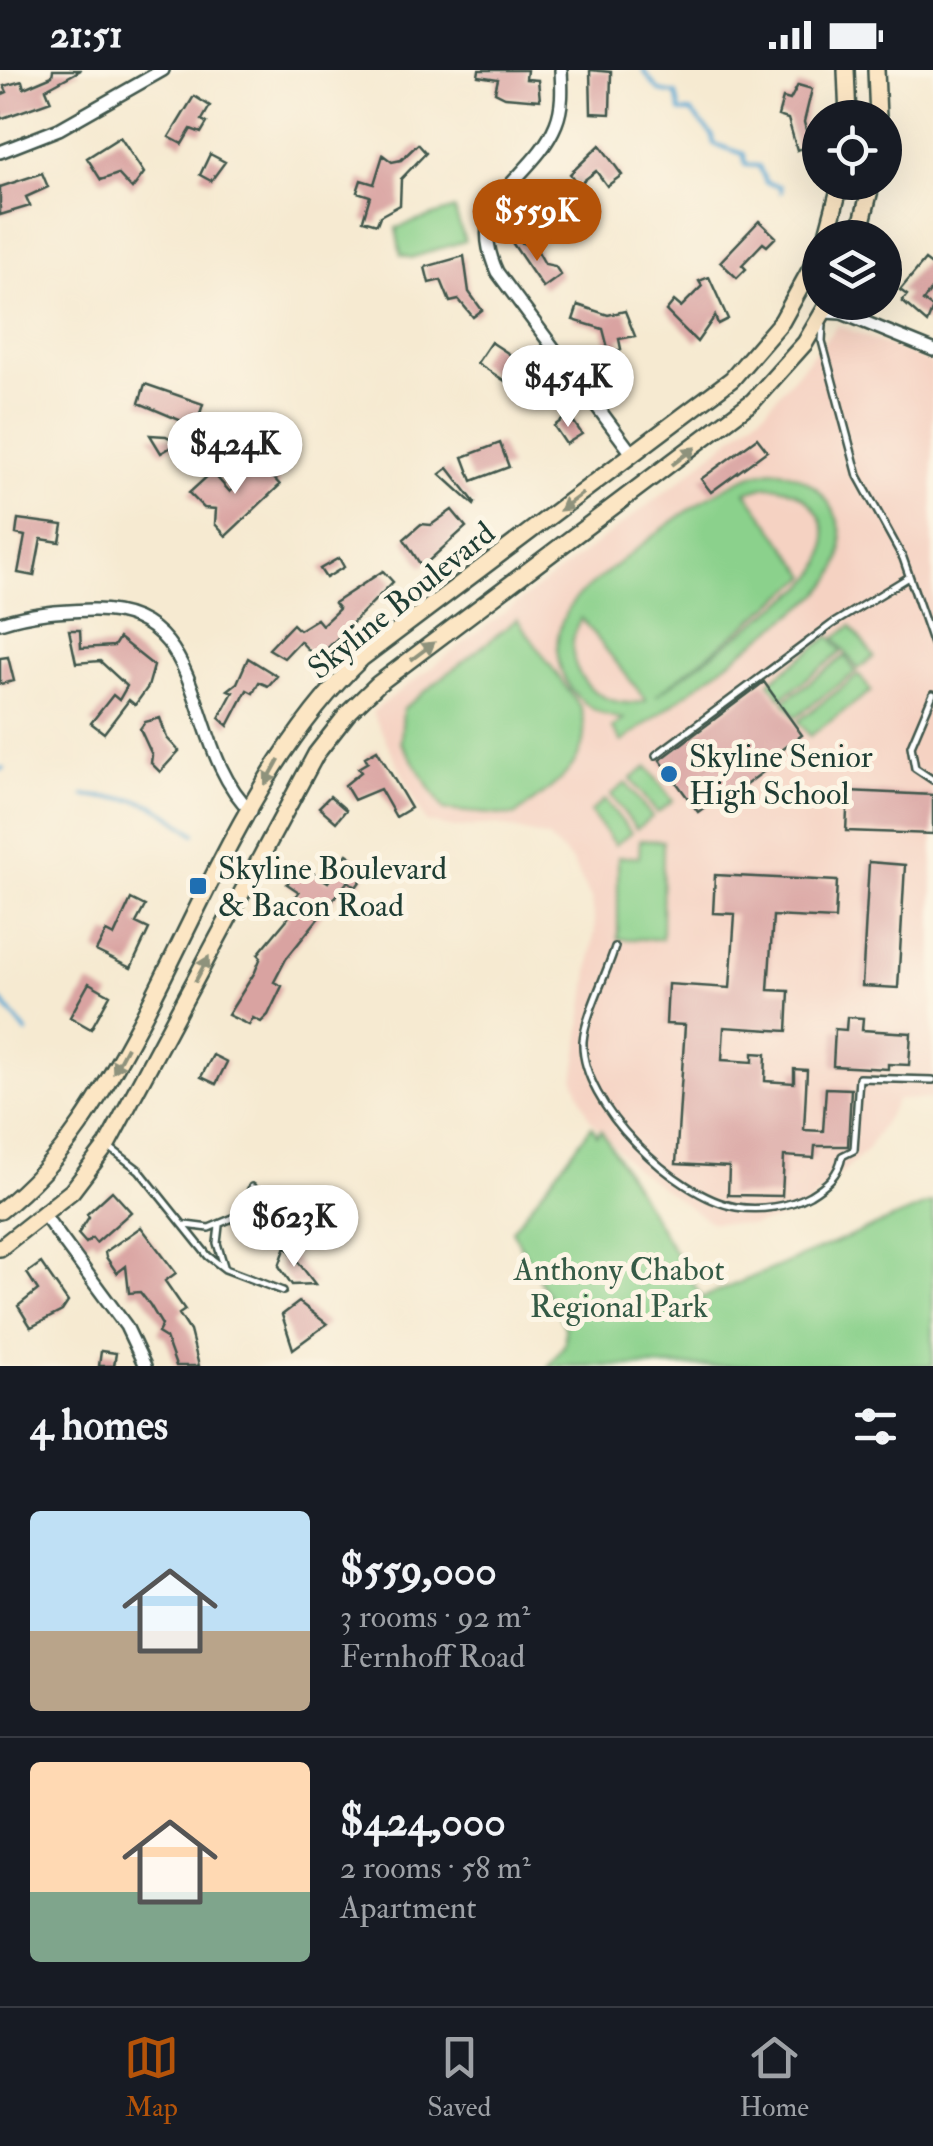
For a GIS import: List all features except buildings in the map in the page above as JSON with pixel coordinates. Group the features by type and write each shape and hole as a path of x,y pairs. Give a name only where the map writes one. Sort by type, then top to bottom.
{"main road":[{"path":"846,70 847,100"},
{"path":"876,70 877,100"},
{"name":"Skyline Boulevard","path":"0,1211 29,1188 78,1134 294,734 326,692 362,658 732,379 767,342 802,290"},
{"path":"798,298 802,299"},
{"name":"Skyline Boulevard","path":"0,1248 72,1191 107,1145 316,754 348,713 378,684 753,401 805,343 818,320"}],"street":[{"path":"0,152 59,129 163,70"},
{"path":"561,70 562,100 556,124 496,202 487,220 488,253 497,272 633,455"},
{"path":"860,320 933,350"},
{"path":"0,623 30,614 119,610 155,625 186,670 218,770 228,788 251,811"},
{"path":"44,1215 126,1326 145,1366"}],"lane":[{"path":"824,320 822,341 851,456 909,577 933,642"},
{"path":"656,755 832,624 909,577"},
{"path":"326,692 348,713"},
{"path":"933,694 910,750 915,768 933,780"},
{"path":"615,947 584,1042 595,1090 611,1116 652,1158 711,1198 734,1207 756,1208 799,1201 821,1188 840,1170 842,1156 854,1150 859,1078 933,1080"},
{"path":"107,1145 139,1170 208,1256 225,1269 283,1291"},
{"path":"184,1224 219,1226 244,1211 252,1188"},
{"path":"244,1211 296,1234"},
{"path":"219,1226 217,1244 225,1269"}],"shaded area":[{"name":"Skyline Senior High School","path":"838,325 933,364 933,1099 897,1100 867,1150 798,1214 753,1225 710,1222 634,1168 590,1119 574,1080 595,928 592,901 571,860 548,838 498,825 455,828 426,822 372,712 677,483 766,409"}],"green space":[{"path":"454,209 465,241 411,258 401,255 396,228"},
{"path":"776,470 797,476 815,487 828,502 842,539 840,559 832,578 818,595 622,742 612,728 624,719 602,714 585,703 562,672 559,633 566,613 579,595 674,520 755,474","holes":["766,486 785,488 814,507 825,538 824,555 817,571 805,586 656,696 808,576 746,492","581,618 646,700 646,701 611,700 585,682 573,652"]},
{"path":"517,619 581,708 583,744 568,771 514,816 444,810 401,742 403,709"},
{"path":"851,626 874,657 858,669 835,638"},
{"path":"830,636 842,652 781,698 769,682"},
{"path":"845,656 856,672 795,717 784,701"},
{"path":"859,675 871,691 810,736 798,721"},
{"path":"647,767 673,801 657,813 631,779"},
{"path":"626,783 652,817 636,829 611,795"},
{"path":"605,800 631,833 615,845 590,812"},
{"path":"640,840 663,841 662,939 618,939 618,857 639,857"},
{"name":"Anthony Chabot Regional Park","path":"592,1126 597,1135 601,1130 702,1298 933,1202 933,1366 549,1366 565,1344 565,1326 512,1230"}],"waterway":[{"path":"643,70 659,91 676,94 680,112 691,112 713,136 714,144 744,154 745,165 759,166 766,183 780,186 781,192"},
{"path":"84,795 148,803 195,834"},
{"path":"0,999 27,1033"}],"place":[{"name":"Skyline Senior High School","path":"669,774"},
{"name":"Skyline Boulevard & Bacon Road","path":"198,886"}]}
